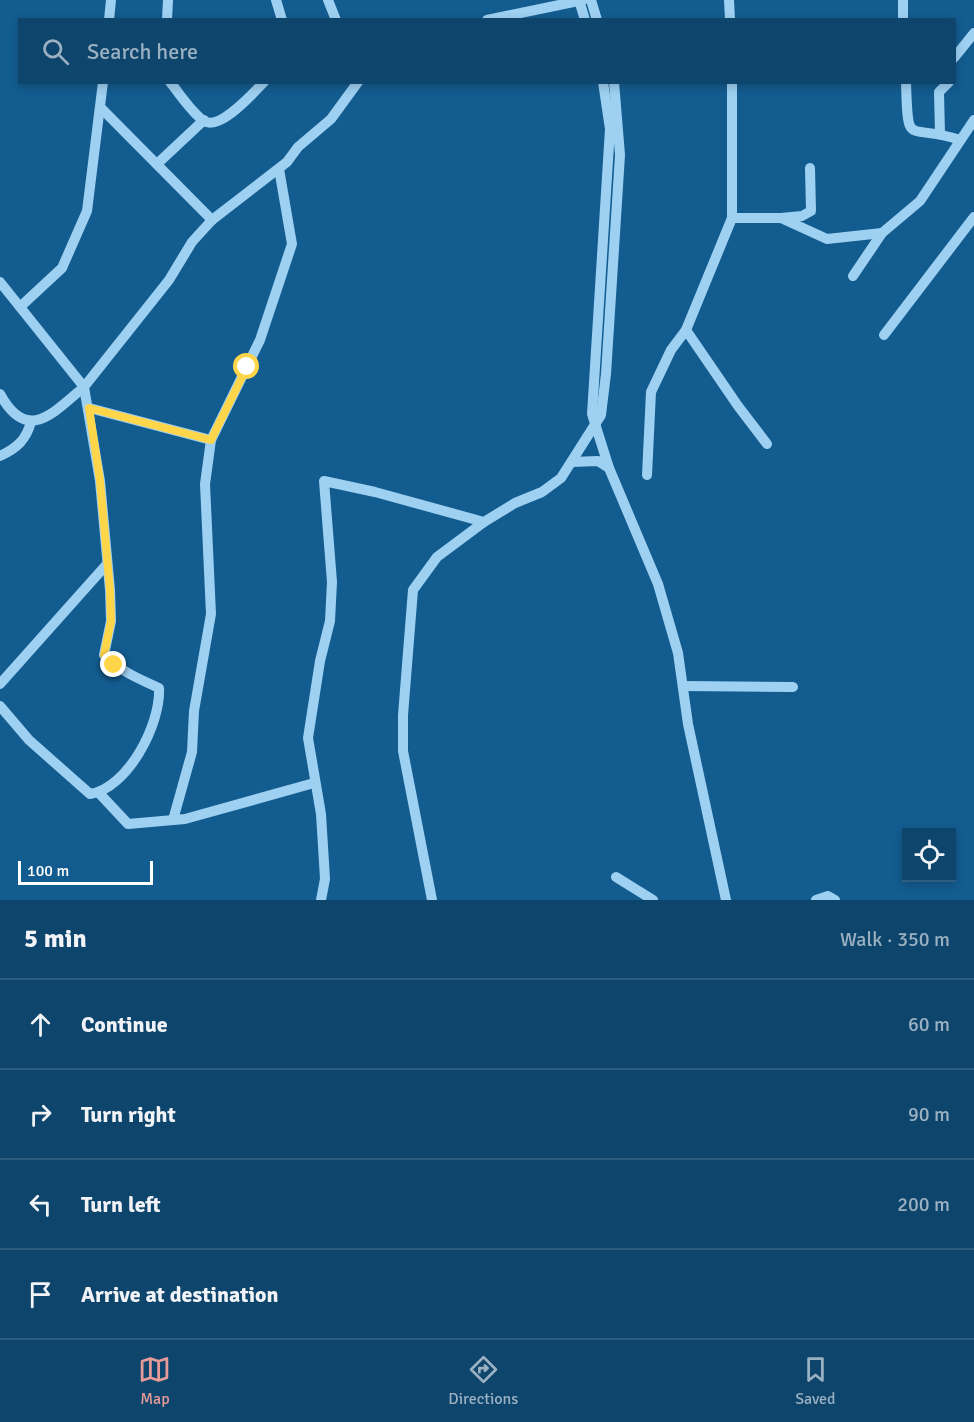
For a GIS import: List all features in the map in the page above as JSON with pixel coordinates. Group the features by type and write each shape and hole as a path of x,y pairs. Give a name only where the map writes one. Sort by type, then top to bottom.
{"street":[{"path":"109,18 111,0"},
{"path":"167,18 168,0"},
{"path":"276,0 281,18"},
{"path":"328,0 335,18"},
{"path":"496,18 580,0 584,18"},
{"path":"591,0 596,18"},
{"path":"729,0 730,18"},
{"path":"903,0 903,18"},
{"path":"956,56 974,33"},
{"path":"20,307 62,268 75,243 87,211 103,84"},
{"path":"172,84 204,120 220,121 262,84"},
{"path":"0,394 8,409 25,422 38,422 84,387 169,280 192,242 212,220 279,169 298,147 331,119 357,84"},
{"path":"603,84 610,129 592,414 609,468 658,584 678,653 688,724 726,900"},
{"path":"432,900 404,751 403,715 413,590 437,557 484,522 542,492 561,478 601,415 606,374 620,155 614,84"},
{"path":"647,475 651,392 671,350 686,330 732,218 732,84"},
{"path":"906,84 907,123 910,130 918,134 940,134 960,140"},
{"path":"940,134 939,92 947,84"},
{"path":"101,108 212,220"},
{"path":"157,164 204,120"},
{"path":"853,276 882,233 920,201 974,120"},
{"path":"732,218 802,216 811,210 810,168"},
{"path":"173,820 192,752 194,711 210,614 205,484 211,440 260,340 292,244 279,169"},
{"path":"884,335 974,217"},
{"path":"781,218 826,239 882,233"},
{"path":"0,282 84,387 100,481 107,564 111,621 104,655 114,665 159,688 160,698 146,742 118,780 99,793 90,794 62,772 0,706"},
{"path":"686,330 767,444"},
{"path":"89,408 211,440"},
{"path":"0,456 19,446 27,436 31,422"},
{"path":"572,462 598,461 609,468"},
{"path":"321,900 325,879 321,814 308,738 320,661 330,621 332,582 324,481 375,492 484,522"},
{"path":"0,684 107,564"},
{"path":"683,686 794,687"},
{"path":"99,793 128,824 185,819 314,783"},
{"path":"616,878 653,900"},
{"path":"816,900 828,896 835,900"}],"route":[{"path":"114,665 104,655 111,621 110,590 100,481 89,408 211,440 247,367"}]}
